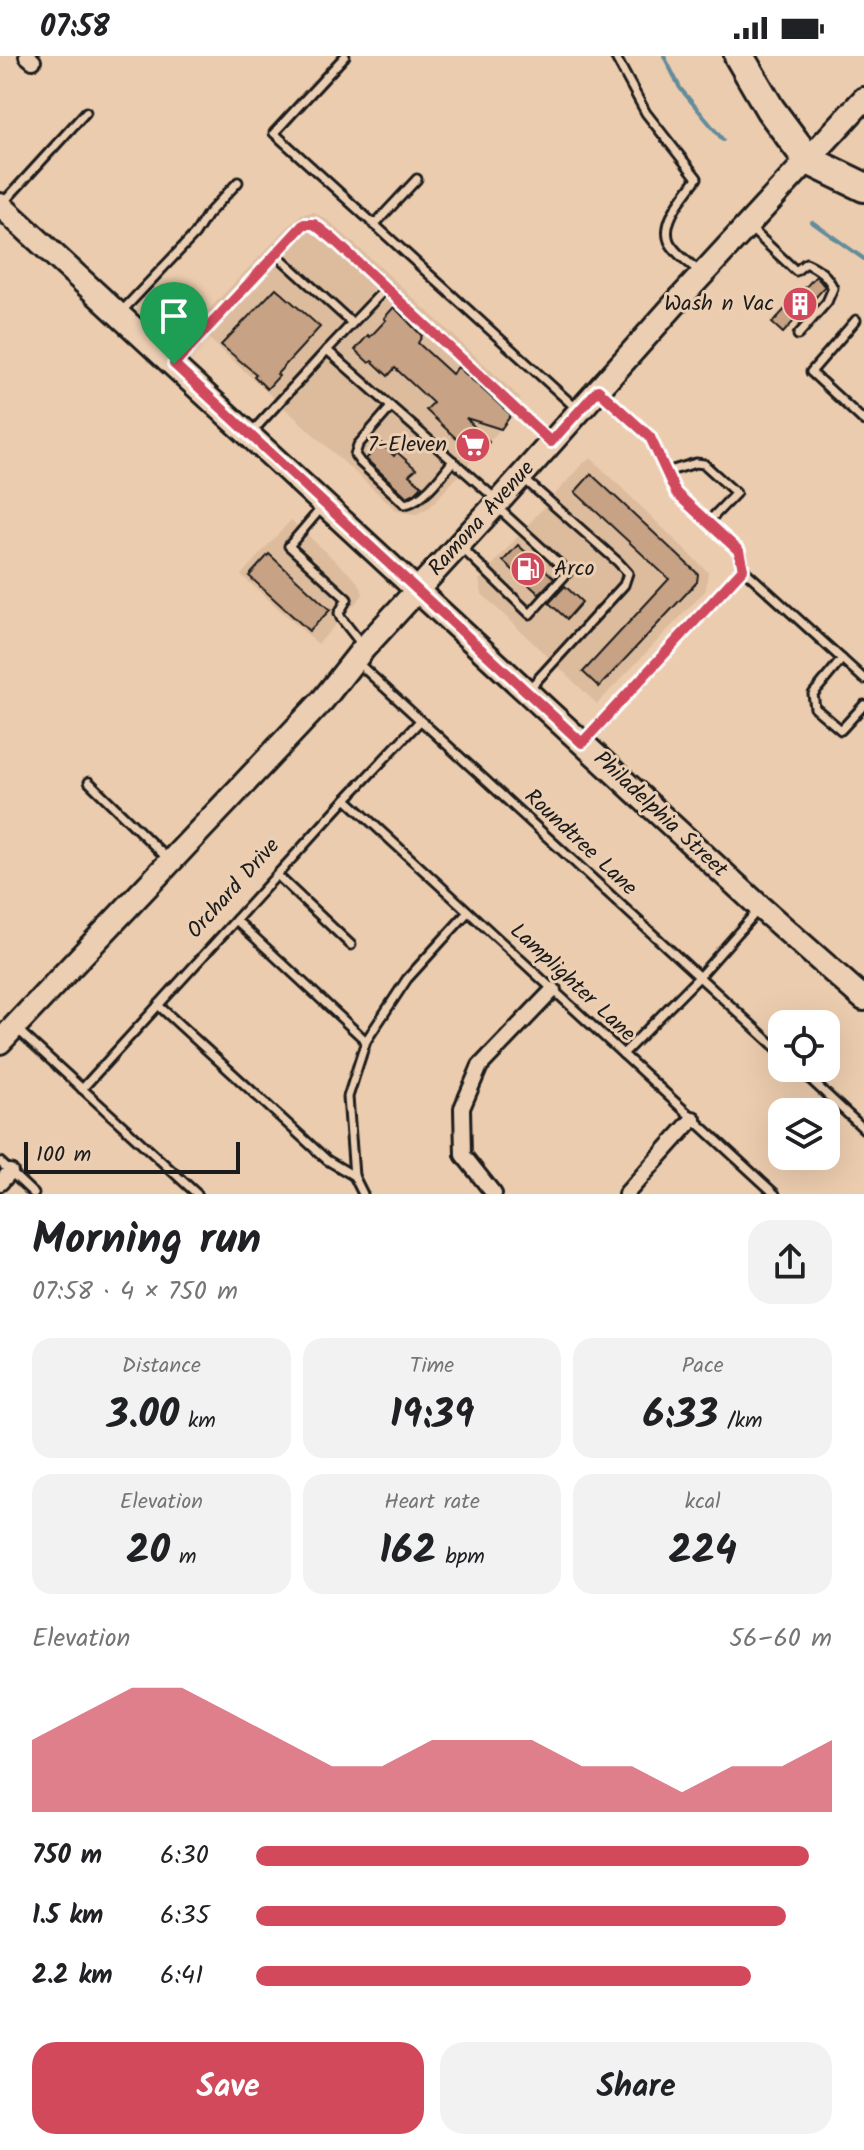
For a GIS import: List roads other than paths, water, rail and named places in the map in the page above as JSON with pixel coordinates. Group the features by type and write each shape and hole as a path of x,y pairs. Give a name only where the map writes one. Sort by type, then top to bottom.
{"highway":[{"path":"739,56 770,109 808,160 864,187"}],"main road":[{"name":"Ramona Avenue","path":"8,1035 322,701 359,654 864,99"},
{"name":"Philadelphia Street","path":"0,205 760,907 864,999"}],"street":[{"path":"494,1194 463,1155 462,1108 480,1066 553,990"},
{"path":"626,1194 693,1119"}],"lane":[{"path":"345,56 274,133 579,411"},
{"path":"615,56 646,113 697,178 669,220 668,232 669,241 676,250 702,274"},
{"path":"0,205 86,112"},
{"path":"374,225 417,179"},
{"path":"119,314 195,234 207,215 238,182"},
{"path":"174,364 304,224 314,224 551,442"},
{"path":"748,225 796,271 806,263 829,278 833,288 827,302 798,335"},
{"path":"276,254 352,323"},
{"path":"250,435 386,288"},
{"path":"856,320 811,372 864,421"},
{"path":"327,350 453,461 568,572 530,614 459,545"},
{"path":"598,390 650,437 676,493 739,551 743,569 864,679"},
{"path":"391,407 358,445 355,455 405,504 414,503 433,486 453,461"},
{"path":"666,472 696,463 704,464 736,493 708,522"},
{"path":"521,476 628,573 624,585 526,691"},
{"name":"Roundtree Lane","path":"325,504 289,546 347,599 339,613 359,654 420,721 768,1040"},
{"path":"582,743 743,569"},
{"path":"842,659 813,694 815,708 841,730 864,705"},
{"name":"Orchard Drive","path":"82,1089 420,721"},
{"path":"89,782 171,862"},
{"name":"Lamplighter Lane","path":"346,799 775,1194"},
{"path":"277,875 351,945"},
{"path":"623,1054 699,977 760,907"},
{"path":"363,1194 354,1176 348,1097 366,1041 407,979 468,912"},
{"path":"236,920 366,1041"},
{"path":"158,1005 327,1160 354,1176"},
{"path":"8,1035 82,1089 197,1194"},
{"path":"813,1082 864,1129"},
{"path":"3,1172 34,1194"}],"waterway":[{"path":"664,56 680,88 723,140"},
{"path":"812,222 864,259"}],"place":[{"name":"Wash n Vac","path":"800,304"},
{"name":"7-Eleven","path":"473,445"},
{"name":"Arco","path":"528,569"}]}
